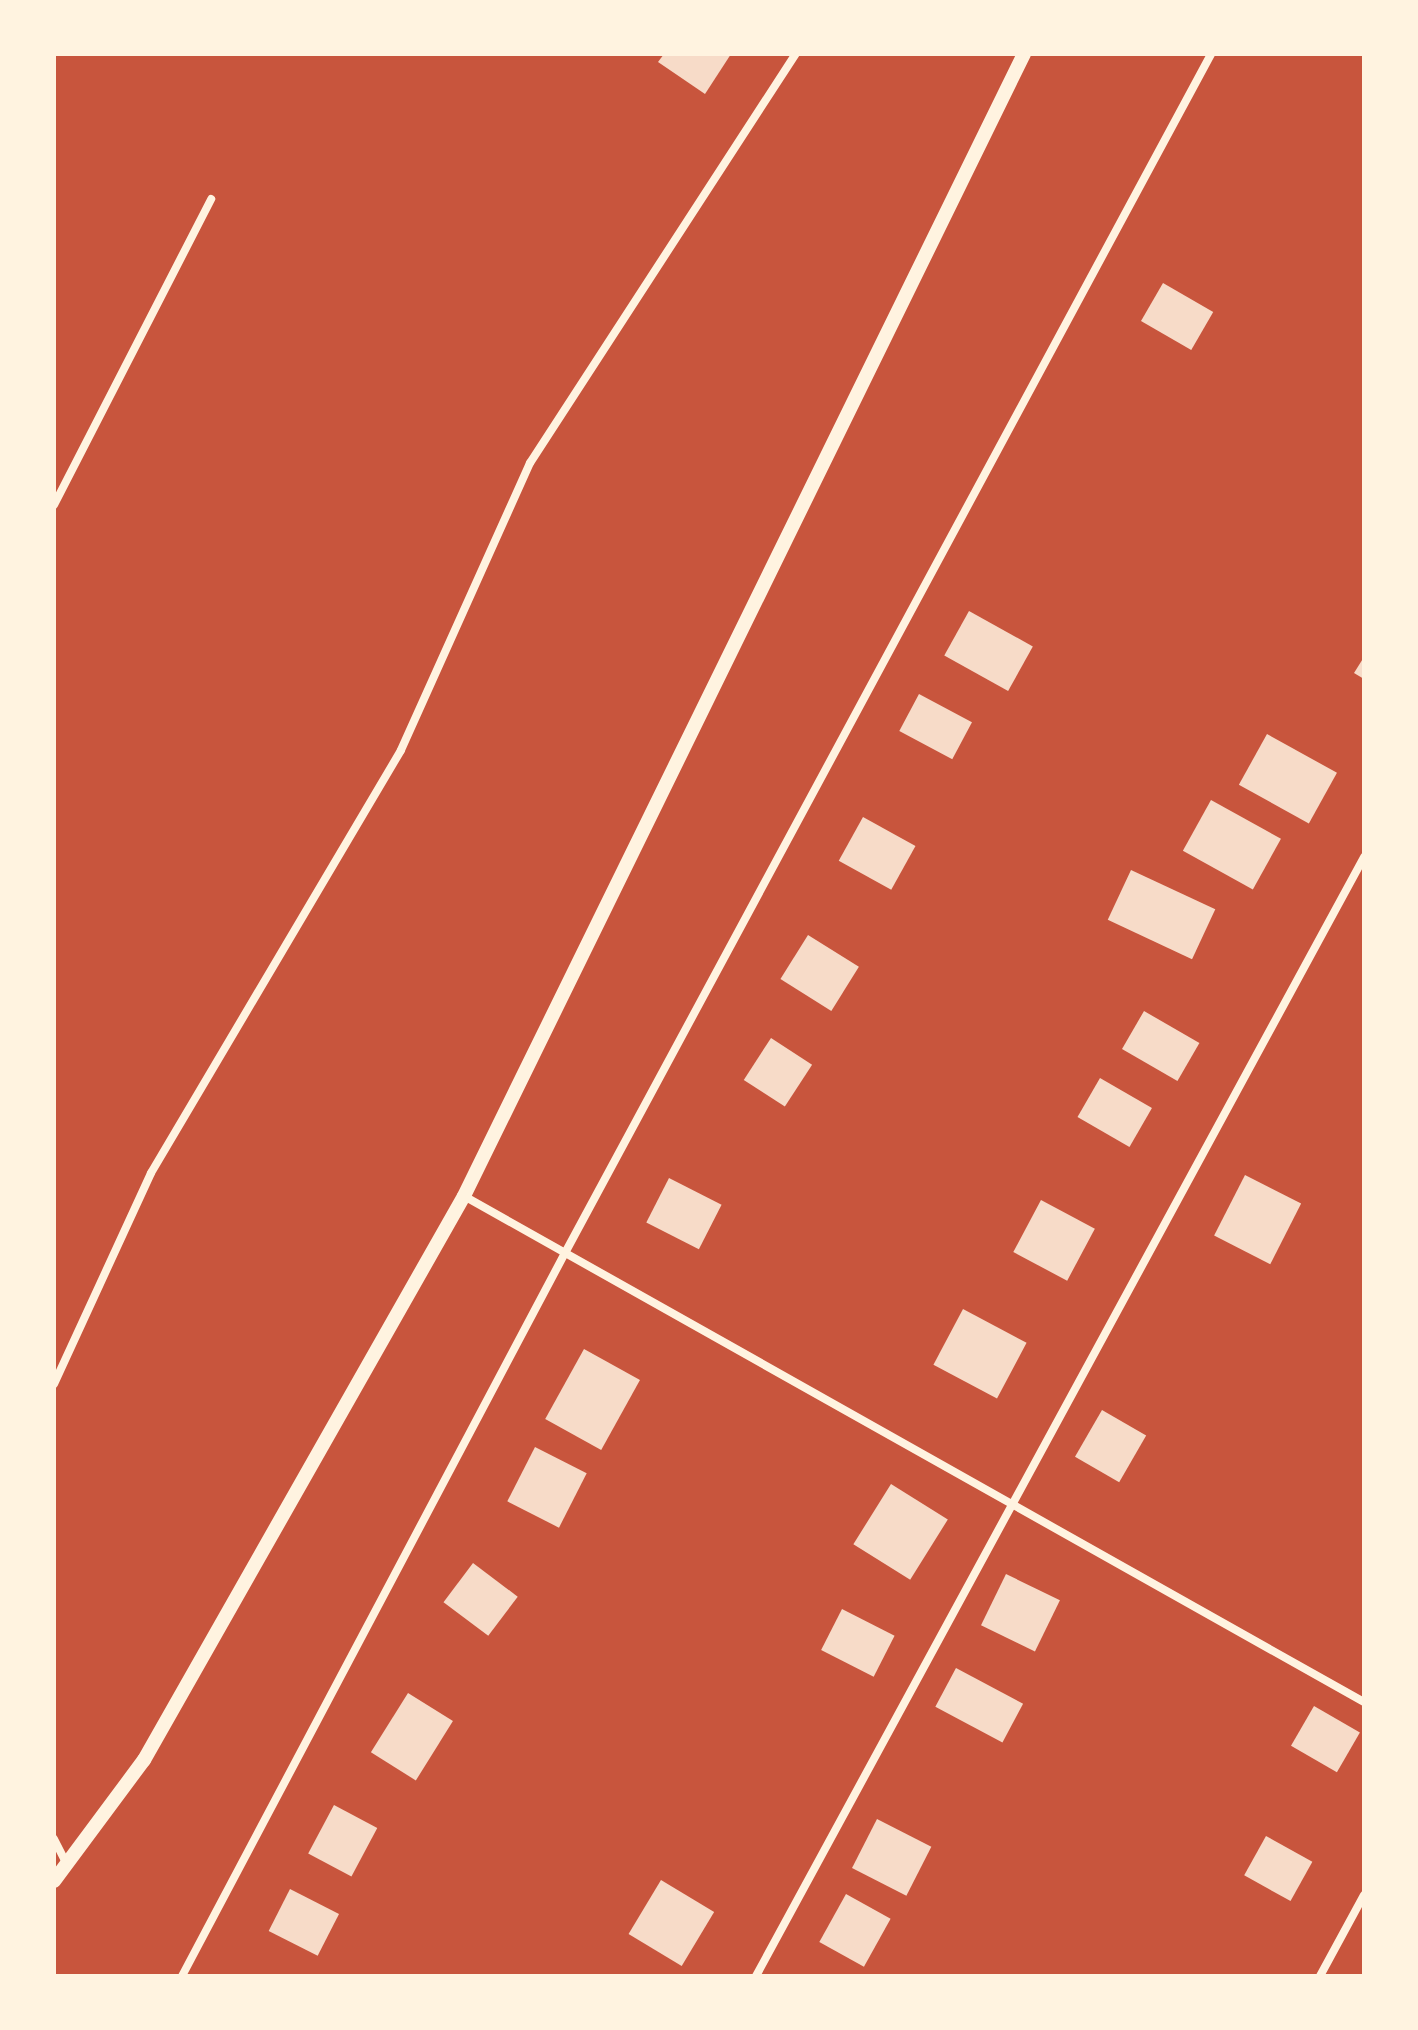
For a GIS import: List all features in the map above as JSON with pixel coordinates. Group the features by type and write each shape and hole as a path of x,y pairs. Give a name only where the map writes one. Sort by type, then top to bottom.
{"street":[{"path":"54,1384 151,1173 401,750 530,463 796,54"},
{"path":"54,1881 144,1760 464,1196 1024,54"},
{"path":"182,1976 565,1253 1211,54"},
{"path":"54,505 211,199"},
{"path":"756,1976 1015,1505 1364,857"},
{"path":"464,1196 1364,1702"},
{"path":"54,1839 67,1864"},
{"path":"1320,1976 1364,1895"}],"building":[{"path":"664,54 731,54 705,94 658,62"},
{"path":"1163,283 1213,312 1191,350 1141,321"},
{"path":"969,611 1033,646 1008,691 944,656"},
{"path":"1364,657 1364,679 1354,673"},
{"path":"919,694 972,722 952,759 899,731"},
{"path":"1267,734 1337,773 1309,824 1239,785"},
{"path":"1211,800 1281,839 1253,890 1183,851"},
{"path":"863,817 915,846 891,890 839,861"},
{"path":"1131,870 1215,909 1192,959 1108,920"},
{"path":"808,935 859,967 831,1011 780,979"},
{"path":"1144,1011 1199,1043 1177,1081 1122,1049"},
{"path":"771,1038 812,1065 785,1107 744,1080"},
{"path":"1100,1078 1152,1108 1129,1147 1078,1117"},
{"path":"1245,1175 1301,1204 1270,1264 1214,1236"},
{"path":"669,1178 722,1205 699,1249 646,1223"},
{"path":"1041,1200 1095,1229 1067,1281 1013,1252"},
{"path":"963,1309 1027,1343 997,1398 933,1365"},
{"path":"584,1349 640,1380 601,1450 545,1419"},
{"path":"1102,1410 1146,1436 1119,1482 1075,1457"},
{"path":"535,1447 587,1473 559,1528 507,1501"},
{"path":"891,1484 948,1520 910,1580 853,1544"},
{"path":"473,1563 518,1597 488,1636 444,1602"},
{"path":"1006,1574 1060,1600 1035,1652 981,1625"},
{"path":"842,1609 895,1636 874,1677 821,1650"},
{"path":"956,1668 1023,1704 1002,1743 935,1707"},
{"path":"408,1693 453,1721 416,1780 371,1752"},
{"path":"1314,1706 1360,1732 1337,1772 1291,1746"},
{"path":"334,1805 377,1828 351,1877 308,1854"},
{"path":"877,1819 931,1847 906,1896 852,1868"},
{"path":"1266,1836 1312,1862 1291,1901 1244,1875"},
{"path":"661,1880 714,1912 682,1966 629,1934"},
{"path":"290,1889 339,1914 318,1956 269,1931"},
{"path":"846,1894 891,1919 864,1967 819,1942"}]}
